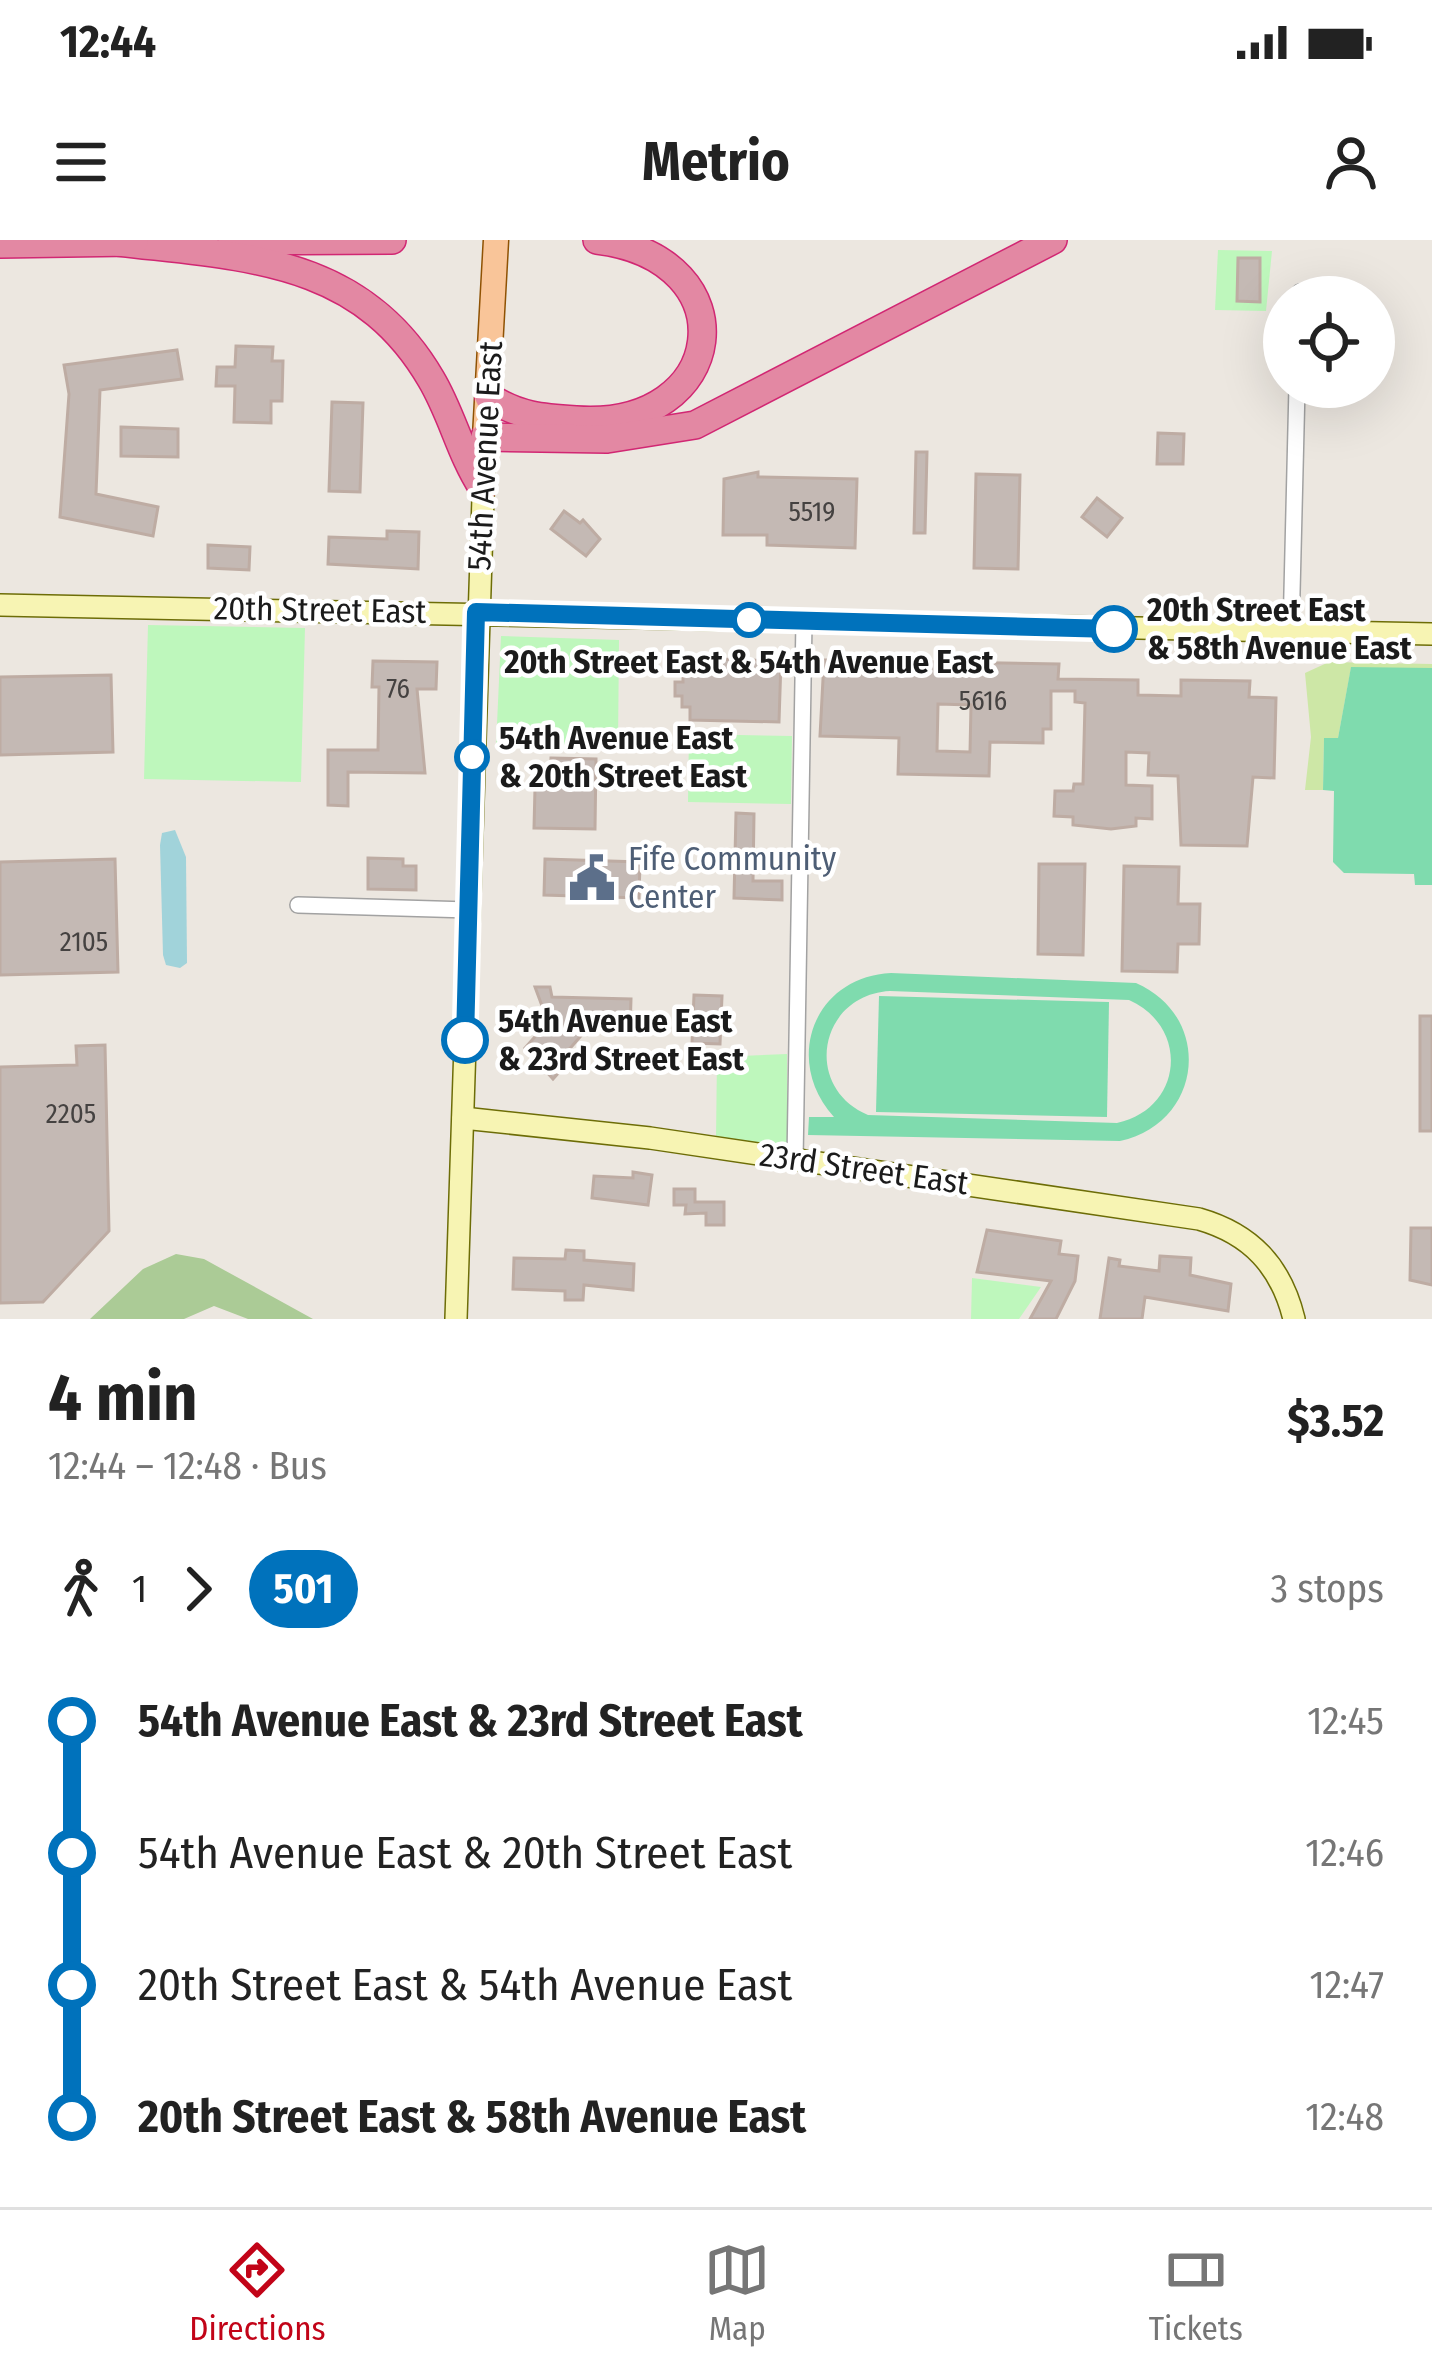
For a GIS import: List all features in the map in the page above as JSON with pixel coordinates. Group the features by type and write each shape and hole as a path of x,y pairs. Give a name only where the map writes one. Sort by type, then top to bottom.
{"highway":[{"path":"0,244 392,240"},
{"path":"489,397 526,417 609,422 646,415 686,380 701,334 686,281 652,253 597,240"},
{"path":"485,437 607,439 695,425 1053,240"},
{"path":"118,242 282,263 353,296 407,345 429,375 482,487"}],"main road":[{"name":"54th Avenue East","path":"456,1319 476,612 496,240"},
{"name":"20th Street East","path":"0,605 1432,634"},
{"name":"23rd Street East","path":"463,1118 1175,1214 1219,1225 1257,1249 1276,1272 1294,1319"}],"street":[{"path":"1292,633 1297,408"},
{"path":"795,1160 804,621"},
{"path":"298,905 469,910"}],"green space":[{"path":"1218,250 1272,251 1270,276 1263,276 1263,311 1215,310"},
{"path":"148,625 305,628 301,782 144,779"},
{"path":"501,636 619,640 618,746 496,746"},
{"path":"1329,662 1432,664 1432,668 1351,668 1338,738 1324,739 1323,790 1305,790 1311,737 1305,673"},
{"path":"1351,667 1432,668 1432,885 1415,885 1414,874 1344,873 1333,862 1334,791 1323,790 1324,738 1338,738"},
{"path":"689,734 792,736 791,804 688,802"},
{"path":"891,973 1136,983 1161,999 1178,1020 1187,1043 1182,1092 1148,1130 1120,1141 808,1135 809,1117 834,1117 810,1071 814,1026 842,989 864,978","holes":["890,991 1129,1000 1149,1012 1162,1029 1171,1066 1155,1102 1139,1115 1117,1123 868,1115 847,1102 827,1065 834,1025 847,1008 866,996"]},
{"path":"879,996 1109,1002 1107,1117 876,1112"},
{"path":"787,1054 787,1153 716,1138 717,1057"},
{"path":"176,1254 204,1259 313,1319 248,1319 214,1306 184,1319 90,1319 143,1269"},
{"path":"972,1278 1041,1287 1019,1319 971,1319"}],"water":[{"path":"175,830 186,857 187,963 180,968 166,965 163,955 160,845 162,833"}],"building":[{"path":"1238,258 1260,258 1260,302 1237,301"},
{"path":"236,346 273,347 272,361 283,361 282,401 271,401 271,423 234,422 235,386 216,386 217,367 235,367"},
{"path":"177,350 182,379 100,390 96,494 158,507 153,536 60,517 69,394 64,365"},
{"path":"332,402 363,403 360,492 329,491"},
{"path":"121,427 178,429 178,457 121,456"},
{"path":"1158,433 1184,434 1183,464 1157,464"},
{"path":"916,452 927,452 925,533 914,533"},
{"path":"758,472 758,477 857,479 855,548 767,545 767,535 723,535 724,479"},
{"path":"976,474 1020,475 1018,569 974,568"},
{"path":"1097,498 1122,518 1107,537 1082,517"},
{"path":"564,511 580,523 583,520 600,539 586,556 551,529"},
{"path":"387,531 419,532 418,569 328,564 329,537 387,539"},
{"path":"208,545 250,547 249,570 208,568"},
{"path":"691,658 781,661 779,722 690,720 690,707 682,707 682,696 675,696 675,682 683,682 683,671 691,671"},
{"path":"824,660 1059,664 1058,679 1138,680 1138,695 1181,696 1181,680 1250,681 1249,697 1276,698 1274,778 1253,777 1247,846 1181,845 1178,776 1148,775 1149,753 1126,752 1126,785 1152,786 1152,819 1136,818 1136,826 1111,829 1073,825 1073,817 1054,816 1055,791 1073,791 1074,784 1083,784 1085,703 1075,702 1075,691 1051,691 1051,729 1043,729 1043,743 990,742 989,776 898,774 899,738 820,736","holes":["938,704 971,705 970,752 937,751"]},
{"path":"373,661 437,662 436,689 417,689 425,773 348,772 348,806 328,805 328,750 378,750 379,687 372,687"},
{"path":"111,675 113,752 0,755 0,677"},
{"path":"551,758 596,759 595,829 534,828 535,788 550,789"},
{"path":"736,813 754,814 753,881 782,881 782,900 734,898"},
{"path":"368,858 403,859 403,866 416,866 416,890 368,889"},
{"path":"115,859 118,972 0,975 0,862"},
{"name":"Fife Community Center","path":"545,859 640,862 639,898 544,895"},
{"path":"1039,864 1085,864 1083,955 1038,954"},
{"path":"1124,866 1179,867 1178,904 1200,904 1199,944 1178,944 1177,972 1122,971"},
{"path":"535,987 550,987 552,997 631,999 630,1031 586,1030 566,1053 571,1059 553,1079 525,1048 548,1022"},
{"path":"694,995 722,996 720,1044 692,1043"},
{"path":"1420,1016 1432,1016 1432,1131 1420,1131"},
{"path":"105,1045 109,1231 43,1302 0,1303 0,1067 77,1065 76,1046"},
{"path":"633,1172 652,1175 648,1205 592,1198 594,1176 633,1178"},
{"path":"674,1189 695,1189 695,1202 724,1202 724,1225 706,1225 706,1213 685,1214 686,1205 674,1205"},
{"path":"1411,1228 1432,1228 1432,1285 1410,1280"},
{"path":"987,1230 1061,1241 1059,1254 1078,1256 1075,1281 1056,1319 1030,1319 1051,1281 977,1272"},
{"path":"566,1250 584,1251 584,1260 634,1264 633,1290 584,1285 583,1300 565,1300 565,1291 513,1289 514,1258 565,1259"},
{"path":"1160,1256 1191,1258 1190,1275 1231,1284 1228,1311 1145,1297 1142,1319 1100,1319 1109,1258 1120,1260 1119,1266 1159,1271"}],"bus line":[{"name":"501","path":"465,1040 476,612 1114,629"}],"place":[{"name":"20th Street East & 54th Avenue East","path":"749,620"},
{"name":"20th Street East & 58th Avenue East","path":"1114,629"},
{"name":"54th Avenue East & 20th Street East","path":"472,757"},
{"name":"Fife Community Center","path":"592,878"},
{"name":"54th Avenue East & 23rd Street East","path":"465,1040"}]}
